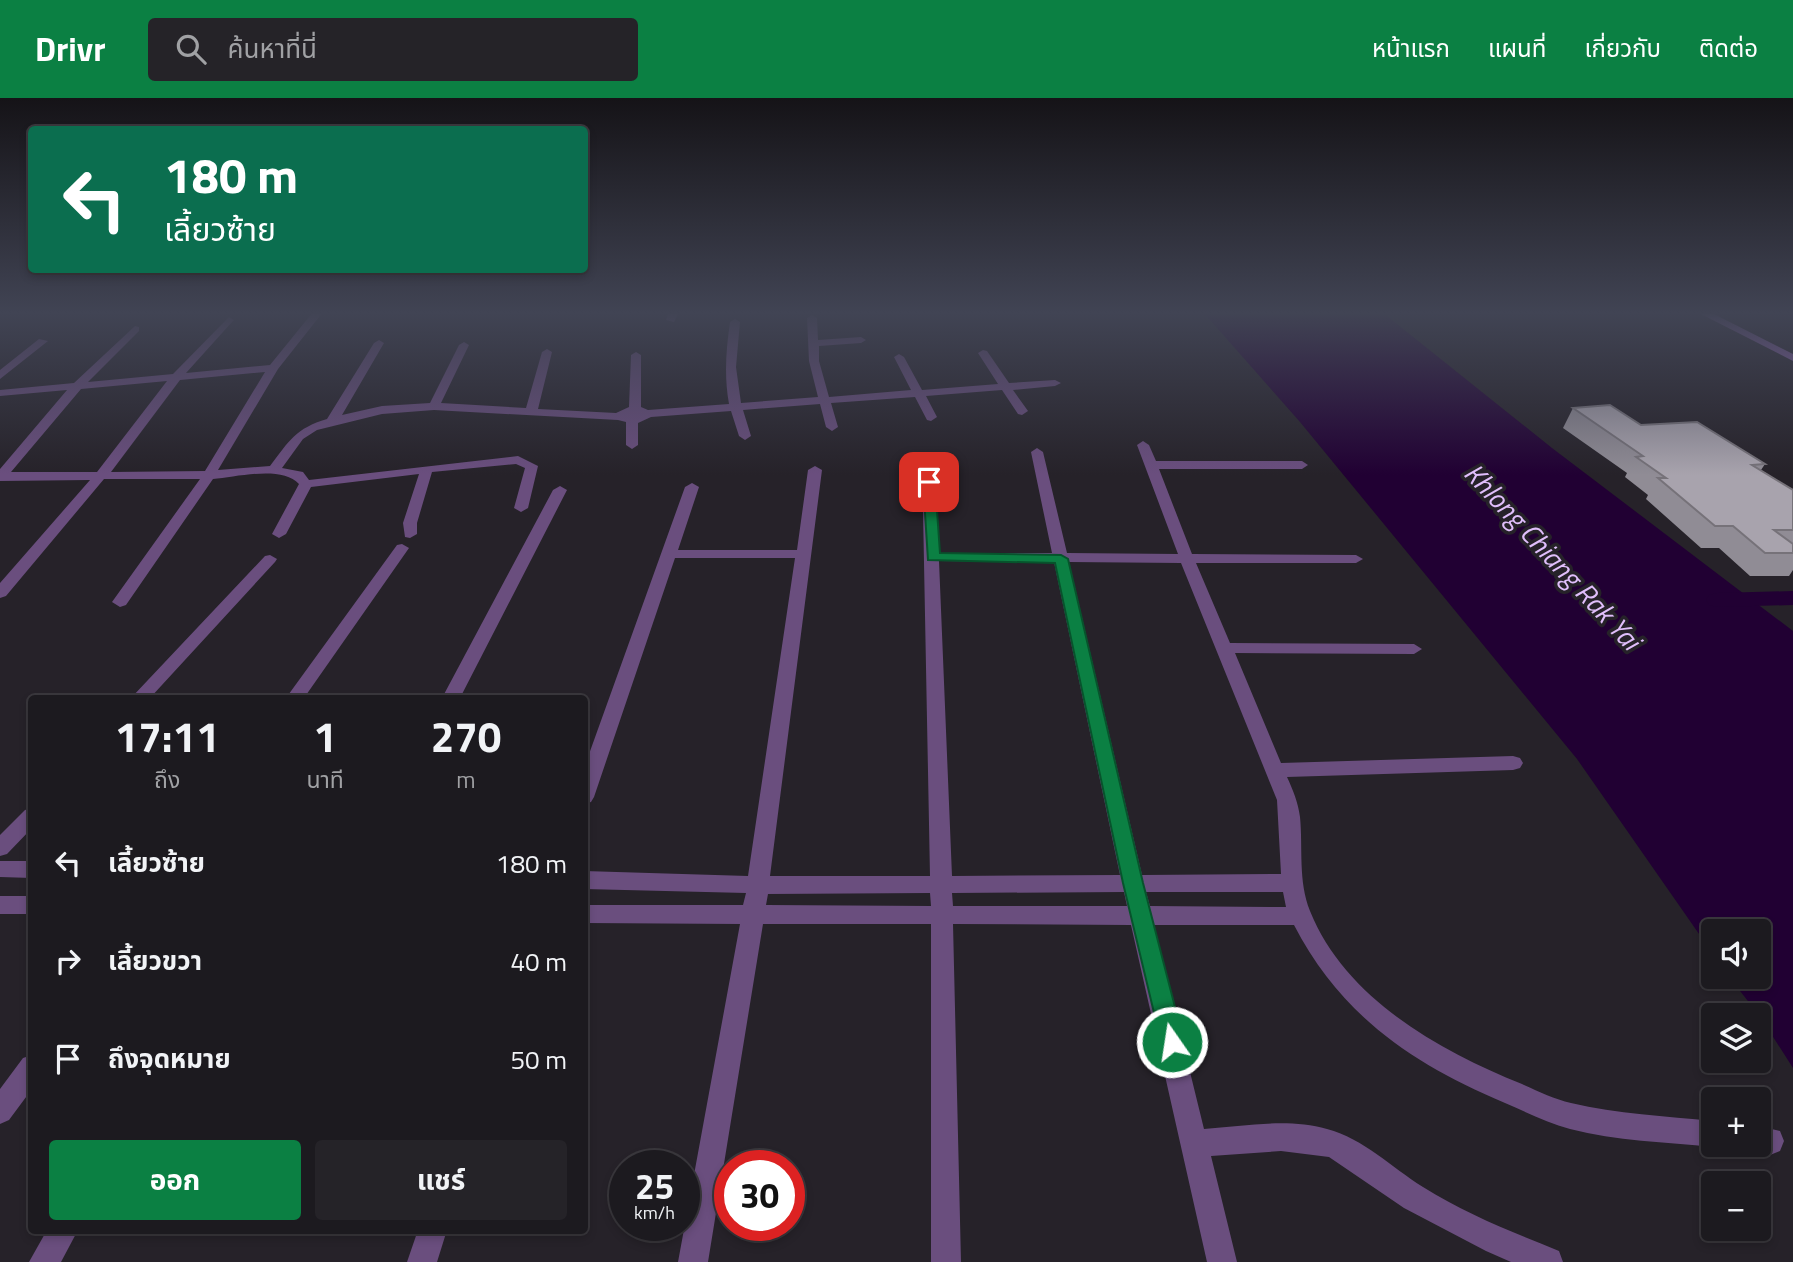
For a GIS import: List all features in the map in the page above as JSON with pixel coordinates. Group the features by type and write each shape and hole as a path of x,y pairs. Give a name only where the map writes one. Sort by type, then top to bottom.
{"street":[{"path":"0,477 97,366"},
{"path":"0,593 102,474 186,366"},
{"path":"332,421 365,366"},
{"path":"434,406 454,366"},
{"path":"531,413 543,366"},
{"path":"632,445 636,366"},
{"path":"729,366 735,408 745,436"},
{"path":"815,366 832,427"},
{"path":"904,366 931,417"},
{"path":"990,366 1022,411"},
{"path":"0,393 273,368"},
{"path":"120,602 209,475 273,368"},
{"path":"274,470 299,436 332,421 382,410 434,406 531,413 634,415 1055,383"},
{"path":"1143,444 1187,559 1287,800 1292,822 1290,883 1301,916 1342,985 1405,1040 1488,1084 1574,1117 1701,1133"},
{"path":"1037,452 1133,883 1143,916 1222,1262"},
{"path":"928,457 942,917 946,1262"},
{"path":"306,484 518,460 528,462 532,466 521,508"},
{"path":"1151,466 1302,465"},
{"path":"297,695 406,541 427,469"},
{"path":"0,477 209,475 274,470 298,475 306,484"},
{"path":"693,1262 758,885 814,470"},
{"path":"279,534 306,484"},
{"path":"588,785 692,488"},
{"path":"453,695 560,490"},
{"path":"667,554 803,554"},
{"path":"933,557 1356,559"},
{"path":"143,695 270,559"},
{"path":"1224,648 1414,649"},
{"path":"1275,770 1513,763"},
{"path":"0,848 28,819"},
{"path":"0,869 28,870"},
{"path":"588,880 758,885 1290,883"},
{"path":"0,905 28,905"},
{"path":"588,914 1301,916"},
{"path":"0,1111 28,1072"},
{"path":"1196,1143 1304,1138 1328,1143 1350,1152 1412,1197 1504,1246 1548,1262"},
{"path":"44,1262 62,1234"},
{"path":"422,1262 432,1234"}],"water":[{"name":"Khlong Chiang Rak Yai","path":"1251,366 1450,366 1552,448 1793,631 1793,1068 1771,1034 1771,1003 1750,1003 1738,989 1771,989 1771,919 1701,919 1701,937 1577,759 1300,422"}],"building":[{"path":"1610,405 1641,425 1697,422 1765,464 1752,465 1793,490 1793,530 1774,530 1793,544 1793,553 1765,553 1733,526 1715,526 1658,478 1666,478 1636,457 1643,456 1573,408"}],"waterway":[{"path":"1717,600 1793,598"}],"route":[{"path":"929,482 933,557 1061,559 1133,883 1172,1042"}]}
